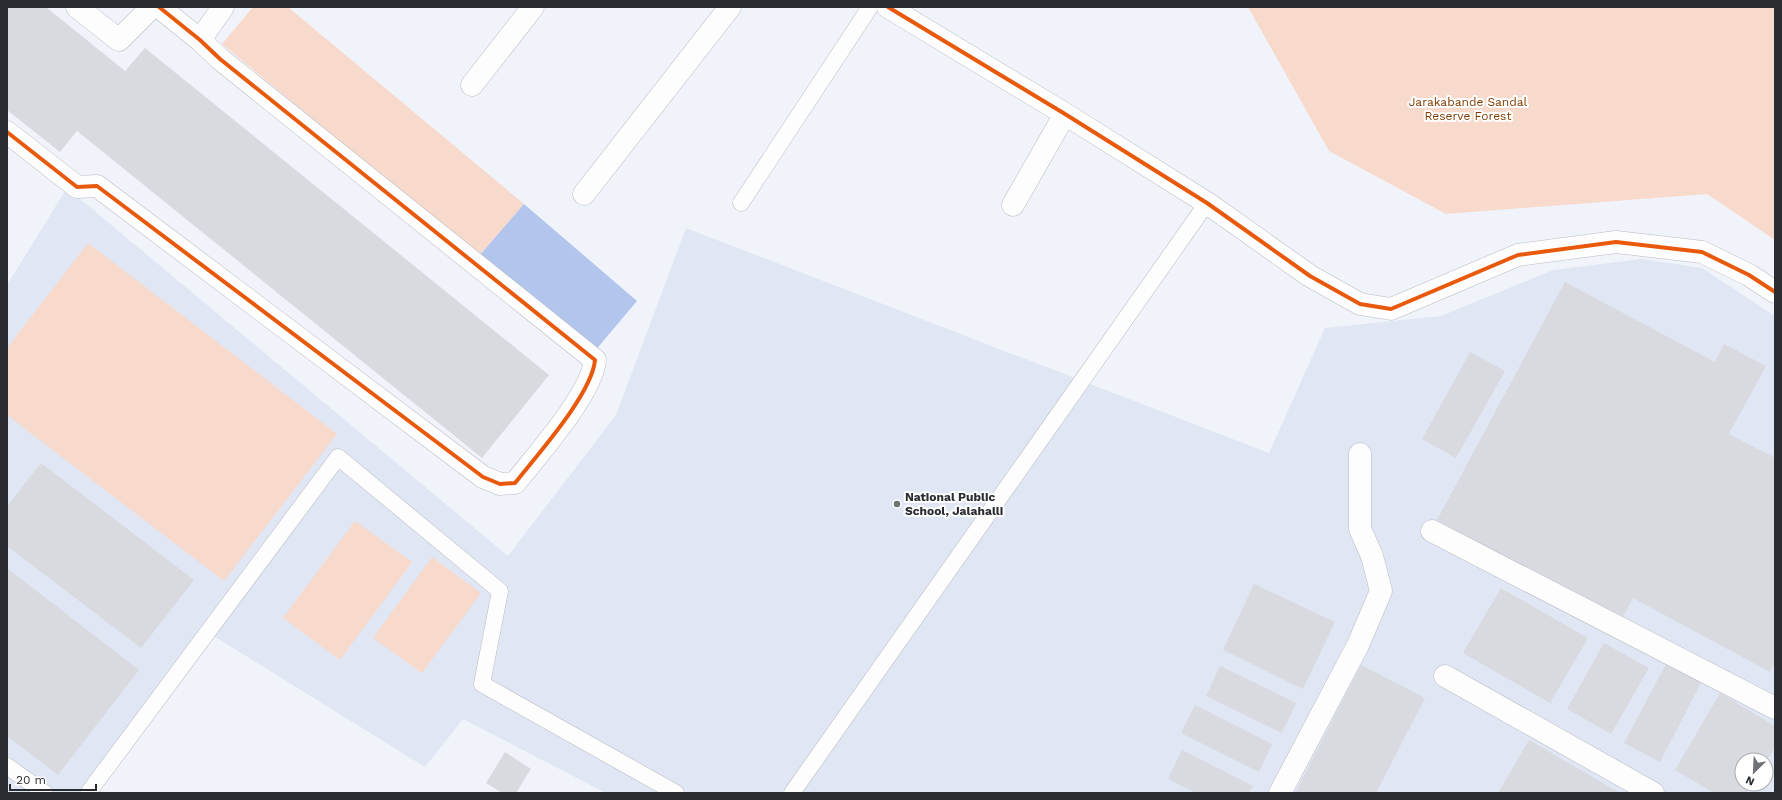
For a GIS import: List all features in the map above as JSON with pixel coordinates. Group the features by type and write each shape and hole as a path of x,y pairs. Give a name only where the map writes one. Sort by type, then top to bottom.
{"street":[{"path":"77,7 119,40 152,7"},
{"path":"7,132 77,187 97,186 484,477 500,484 515,483 583,395 594,369 595,360 220,60 200,40 159,7"},
{"path":"200,40 223,7"},
{"path":"472,85 533,7"},
{"path":"584,194 730,7"},
{"path":"888,7 937,35 1207,203 1310,276 1360,304 1391,309 1518,255 1616,242 1702,252 1749,275 1775,292"},
{"path":"1013,205 1065,114"},
{"path":"1280,793 1358,645 1381,591 1372,556 1360,529 1360,454"},
{"path":"1432,531 1775,708"},
{"path":"1445,676 1653,793"}],"lane":[{"path":"741,203 870,7"},
{"path":"792,793 1207,203"},
{"path":"88,793 338,457 500,592 482,684 676,793"},
{"path":"7,766 45,793"}],"shaded area":[{"name":"National Public School, Jalahalli","path":"67,188 508,556 616,415 686,228 1269,453 1325,328 1441,316 1553,270 1642,259 1702,268 1775,316 1775,793 606,793 463,719 425,767 209,633 94,793 7,793 7,285"}],"green space":[{"path":"253,7 288,7 524,204 479,256 222,44"},
{"name":"Jarakabande Sandal Reserve Forest","path":"1248,7 1775,7 1775,240 1707,194 1446,214 1329,151"},
{"path":"88,243 337,434 224,581 7,415 7,348"},
{"path":"355,521 412,562 340,660 283,618"},
{"path":"432,557 481,593 422,673 373,638"}],"water":[{"path":"524,204 637,301 594,352 479,256"}],"building":[{"path":"7,7 46,7 125,71 145,48 549,375 482,458 77,131 60,152 7,110"},
{"path":"1565,282 1715,362 1724,344 1766,366 1729,434 1775,458 1775,663 1770,672 1633,598 1622,619 1437,520"},
{"path":"1470,352 1505,371 1456,458 1422,439"},
{"path":"41,463 194,580 141,648 7,546 7,506"},
{"path":"7,568 139,670 58,775 7,736"},
{"path":"1254,584 1335,622 1303,689 1223,650"},
{"path":"1501,588 1588,638 1550,703 1463,653"},
{"path":"1604,643 1649,668 1611,734 1567,709"},
{"path":"1666,664 1701,683 1660,762 1624,743"},
{"path":"1361,665 1425,698 1376,793 1295,793"},
{"path":"1220,666 1296,703 1282,733 1206,696"},
{"path":"1720,693 1775,726 1775,747 1772,752 1734,752 1734,792 1748,792 1747,793 1714,793 1675,770"},
{"path":"1195,705 1272,744 1259,772 1181,733"},
{"path":"1529,740 1620,793 1498,793"},
{"path":"1182,750 1253,786 1249,793 1196,793 1168,779"},
{"path":"505,752 531,769 516,793 502,793 486,783"}],"cycle path":[{"path":"7,132 77,187 97,186 483,477 500,484 515,483 549,441 574,406 592,374 595,360 220,59 200,40 159,7"},
{"path":"888,7 1065,114 1207,203 1310,276 1360,304 1391,309 1518,255 1616,242 1702,252 1749,275 1775,292"}],"place":[{"name":"National Public School, Jalahalli","path":"897,504"}]}
